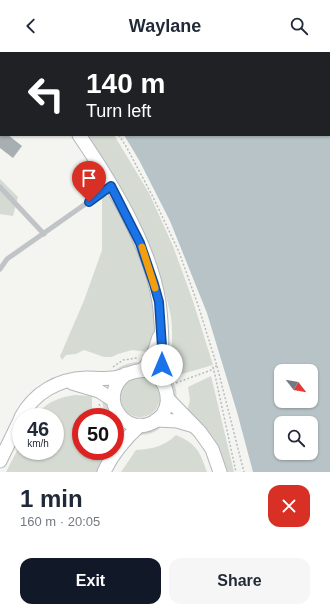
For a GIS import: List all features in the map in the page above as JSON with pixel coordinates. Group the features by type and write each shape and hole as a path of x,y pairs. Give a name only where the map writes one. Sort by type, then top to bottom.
{"main road":[{"path":"80,136 111,186 132,225 145,255 159,302 168,380 168,398 165,410 156,420 140,426 126,439 107,462"},
{"path":"142,370 152,359 161,328"},
{"path":"27,408 37,396 56,384 76,378 113,378 142,370 168,380"},
{"path":"115,406 115,388 121,378 126,374"},
{"path":"65,381 99,390 115,406 126,421 140,426"},
{"path":"168,398 196,427 212,449 220,472"},
{"path":"156,420 177,421 196,427"},
{"path":"0,461 12,436"}],"lane":[{"path":"0,269 7,259 111,186"},
{"path":"0,187 44,234"}],"path":[{"path":"120,136 153,197 179,252 198,305 217,366 244,472"},
{"path":"103,378 115,365 123,360 137,358 152,359"},
{"path":"168,380 176,383 217,366"},
{"path":"213,368 236,472"},
{"path":"99,390 100,408"}],"shaded area":[{"path":"88,136 115,136 149,193 173,246 193,301 213,365 182,374 170,363 172,329 167,298 142,233 107,167"},
{"path":"125,136 330,136 330,472 253,472 237,412 207,313 170,221 139,160"},
{"path":"0,179 18,197 13,216 0,214"},
{"path":"102,196 113,196 140,254 154,301 155,325 153,334 148,352 132,350 112,357 104,357 84,350 76,354 66,355 62,360 60,356 85,298 102,250"},
{"path":"135,362 141,363 138,366 112,374 120,367"},
{"path":"165,372 175,385 176,400 173,398"},
{"path":"211,376 234,472 223,472 187,411 190,400 188,387"},
{"path":"132,378 148,378 157,386 160,393 159,405 148,416 132,416 121,405 121,389"},
{"path":"75,395 92,396 92,408 72,408 72,460 103,460 98,472 6,472 12,460 64,460 64,408 43,408 47,404 63,397"},
{"path":"102,395 107,399 110,408 104,408"},
{"path":"164,424 158,430 151,433 135,435 138,431"},
{"path":"176,435 189,442 197,449 207,472 121,472 136,450 158,446 168,442"}],"building":[{"path":"0,136 9,136 22,146 13,158 0,148"}],"slow traffic":[{"path":"142,247 155,288"}],"route":[{"path":"89,202 111,186 135,232 145,255 159,302 162,365"}]}
